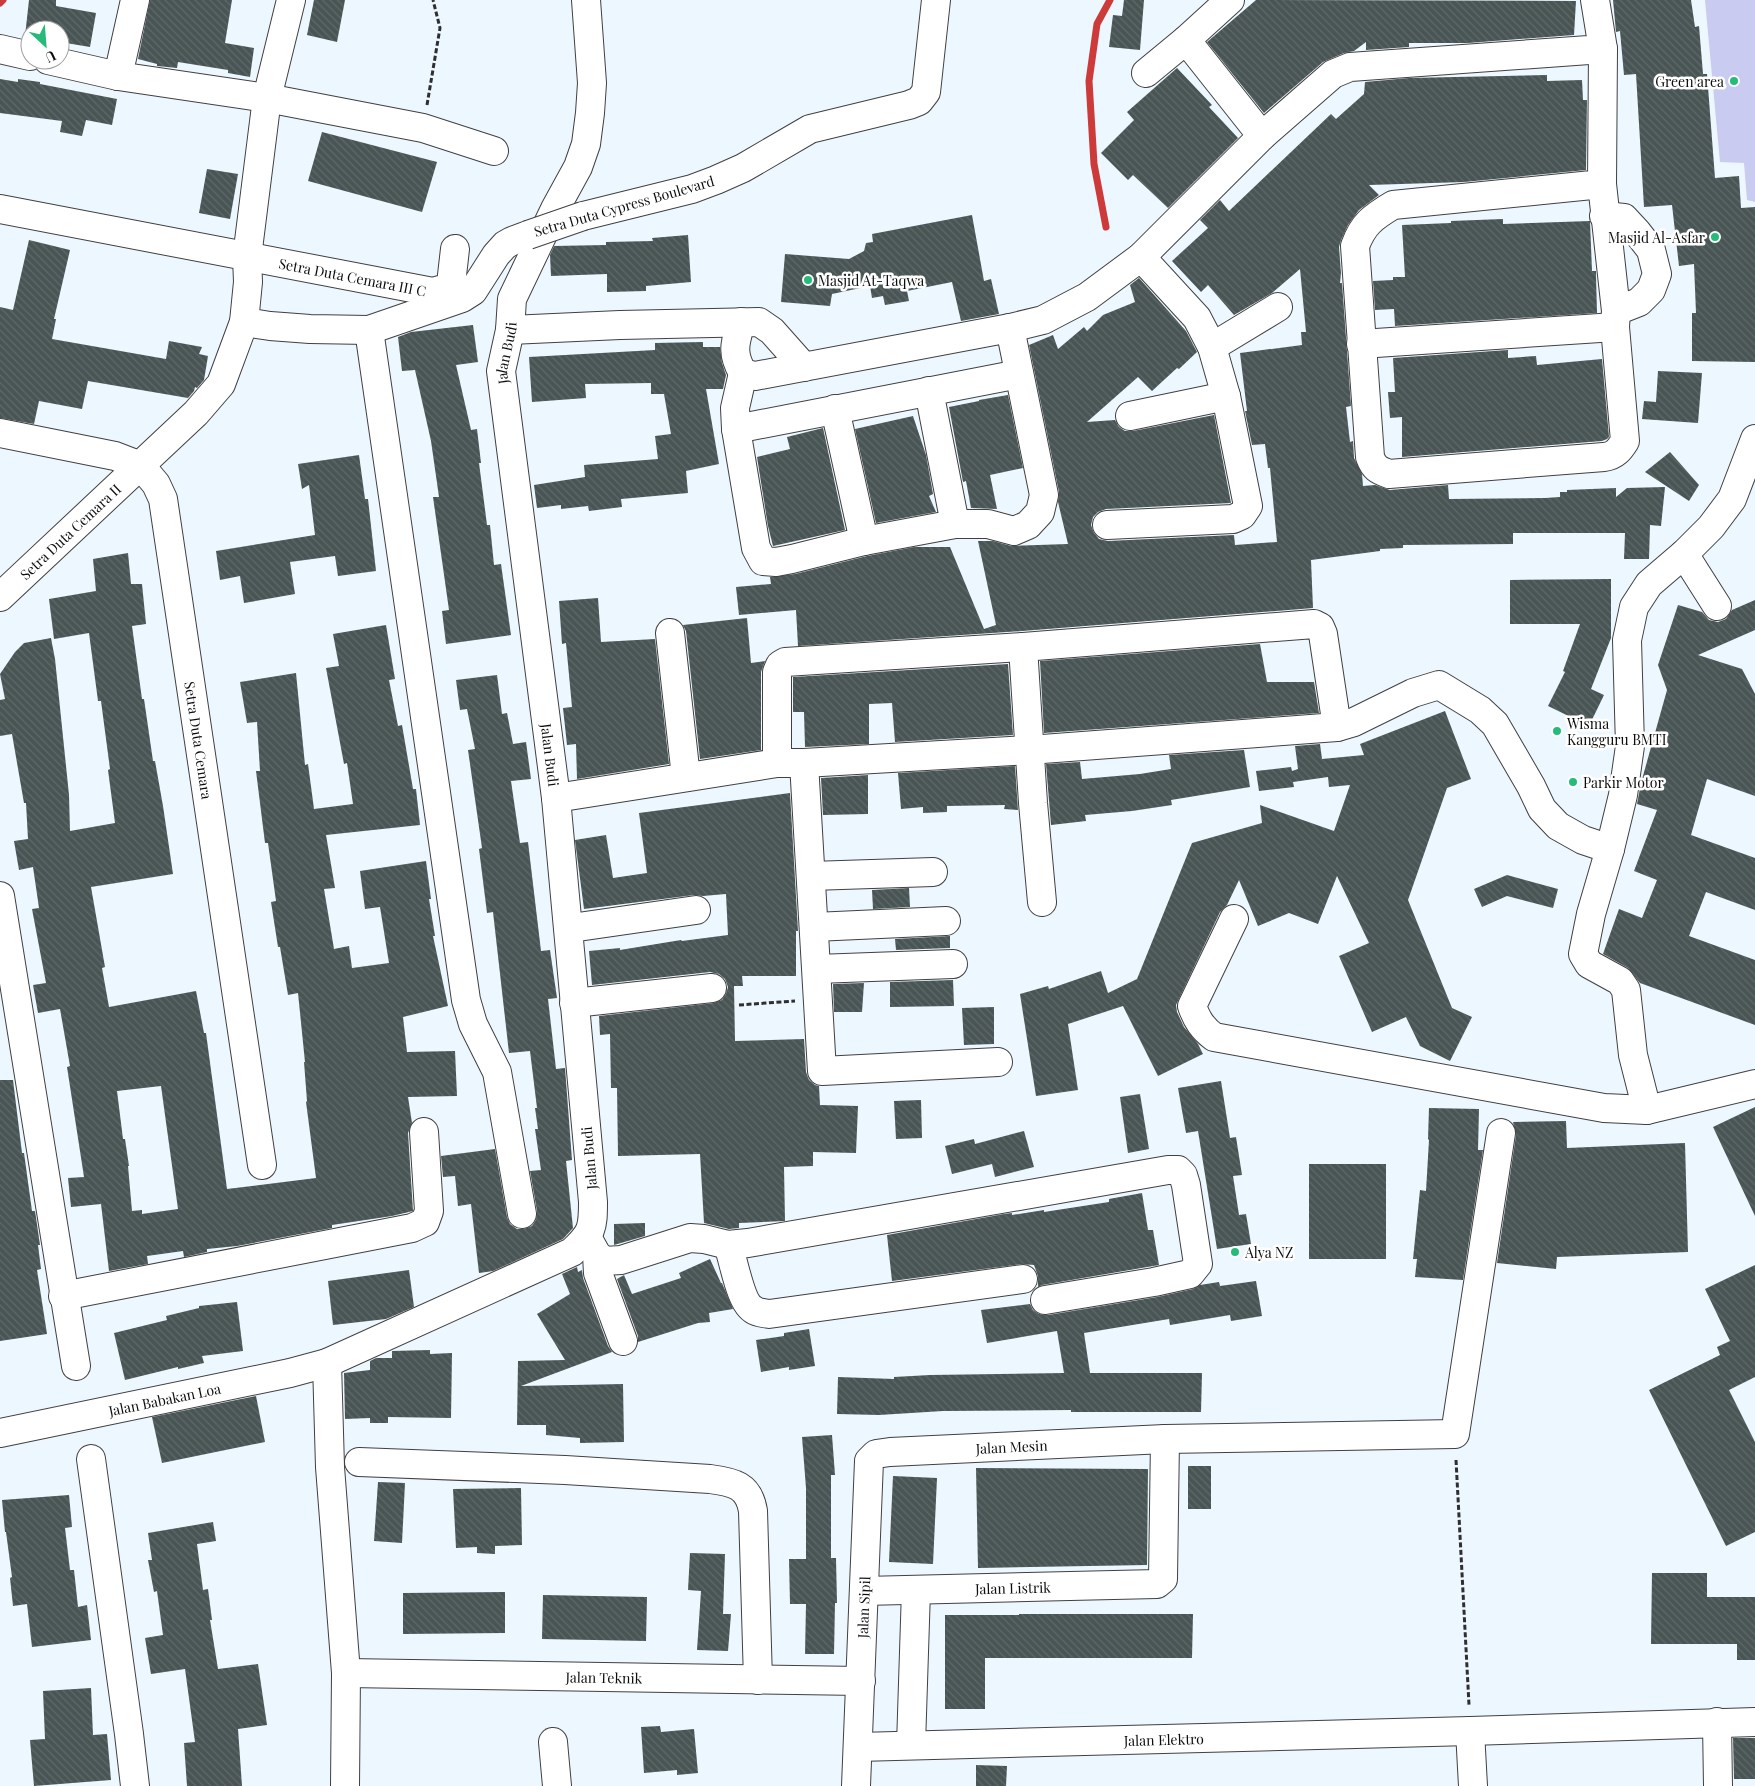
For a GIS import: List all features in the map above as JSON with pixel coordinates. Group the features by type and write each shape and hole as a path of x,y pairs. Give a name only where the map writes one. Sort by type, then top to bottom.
{"street":[{"path":"118,76 135,0"},
{"name":"Setra Duta Cemara II","path":"0,597 196,413 221,384 244,322 248,282 247,258 267,98 290,0"},
{"name":"Jalan Budi","path":"586,0 592,83 586,144 578,166 512,299 510,330 501,371 556,798 593,1202 592,1246"},
{"name":"Setra Duta Cypress Boulevard","path":"244,322 310,329 368,330 462,298 473,292 496,255 512,240 583,216 692,189 743,168 810,129 919,101 926,92 936,0"},
{"path":"1146,73 1230,0"},
{"path":"1595,0 1603,50 1602,184 1604,216 1616,319 1625,441 1612,456 1389,474 1379,471 1373,466 1370,457 1354,246 1360,233 1373,217 1393,205 1602,184"},
{"path":"1186,40 1262,136"},
{"path":"0,49 20,54"},
{"path":"743,373 755,376 804,368 1043,320 1087,297 1141,257 1262,136 1334,74 1350,67 1603,50"},
{"path":"70,65 118,76 267,98 423,128 494,151"},
{"path":"0,209 247,258"},
{"path":"1361,344 1616,319 1640,302 1651,290 1657,274 1651,250 1637,232 1624,218 1604,216"},
{"name":"Setra Duta Cemara III C","path":"247,258 434,292 447,288 451,284 455,249"},
{"path":"1108,525 1233,519 1242,515 1248,506 1226,396 1212,347 1196,318 1141,257"},
{"path":"1212,347 1278,307"},
{"path":"741,322 734,346 739,366 743,373 735,408 736,428 756,548 763,561 776,562 864,540 954,524 988,524 1014,530 1028,526 1040,512 1044,495 1010,328"},
{"path":"510,330 759,322 772,332 804,368"},
{"path":"368,330 466,1000 473,1024 497,1072 522,1214"},
{"path":"736,428 1019,374"},
{"path":"929,391 954,524"},
{"path":"1130,416 1226,396"},
{"path":"835,409 864,540"},
{"path":"0,433 115,456 141,466"},
{"path":"1647,1110 1633,1055 1626,990 1620,981 1589,964 1583,954 1590,914 1610,849 1623,795 1630,746 1627,640 1634,606 1649,584 1684,554 1711,527 1732,499 1755,439"},
{"name":"Setra Duta Cemara","path":"141,466 156,484 163,499 262,1165"},
{"path":"1684,554 1717,606"},
{"path":"777,763 777,672 780,665 785,662 1023,648 1314,624 1320,627 1323,634 1337,728"},
{"path":"670,633 686,777"},
{"path":"1023,648 1029,750 1042,902"},
{"path":"556,798 777,763 1029,750 1337,728 1354,722 1413,693 1439,685 1480,710 1495,724 1531,786 1542,809 1558,826 1583,840 1610,849"},
{"path":"804,763 822,1071 998,1062"},
{"path":"810,876 933,872"},
{"path":"0,896 63,1296 76,1366"},
{"path":"568,927 696,910"},
{"path":"1234,919 1192,1006 1197,1019 1205,1030 1214,1037 1604,1108 1647,1110 1755,1084"},
{"path":"814,927 946,922"},
{"path":"816,968 953,964"},
{"path":"574,1003 712,988"},
{"path":"63,1296 412,1228 425,1222 429,1211 424,1132"},
{"path":"1165,1439 1455,1434 1501,1134"},
{"path":"592,1246 605,1261 621,1260 690,1238 704,1239 728,1245 748,1243 1168,1170 1178,1170 1183,1175 1198,1264 1190,1274 1154,1282 1045,1300"},
{"path":"728,1245 742,1298 754,1310 770,1314 1023,1279"},
{"path":"592,1246 598,1273 623,1341"},
{"path":"345,1786 346,1673 330,1467 327,1363 572,1252 592,1246"},
{"name":"Jalan Babakan Loa","path":"0,1434 290,1373 327,1363"},
{"name":"Jalan Mesin","path":"868,1468 869,1460 876,1454 1165,1439"},
{"name":"Jalan Listrik","path":"864,1591 1152,1585 1161,1582 1163,1579 1165,1439"},
{"path":"91,1459 135,1786"},
{"path":"359,1462 565,1470 730,1481 742,1488 751,1501 753,1511 758,1680"},
{"name":"Jalan Sipil","path":"856,1786 868,1468"},
{"path":"911,1745 916,1590"},
{"name":"Jalan Teknik","path":"346,1673 861,1681"},
{"path":"1470,1721 1473,1786"},
{"name":"Jalan Elektro","path":"858,1747 1470,1721 1755,1722"},
{"path":"1717,1722 1718,1786"},
{"path":"553,1742 557,1786"}],"path":[{"path":"423,128 440,28 433,0"},
{"path":"739,1005 818,999"},
{"path":"1455,1434 1470,1721"}],"shaded area":[{"name":"Green area","path":"1705,0 1755,0 1755,202 1747,200 1744,163 1720,162"}],"building":[{"path":"29,0 56,0 56,6 96,13 90,47 70,44 70,20 27,20"},
{"path":"150,0 232,0 225,43 254,48 250,77 228,73 228,70 178,62 177,68 157,66 157,64 138,59"},
{"path":"314,0 345,0 337,42 307,35"},
{"path":"1124,0 1144,0 1140,50 1109,47 1113,15 1122,16"},
{"path":"1256,0 1576,1 1574,35 1468,43 1409,43 1409,47 1366,50 1366,42 1354,51 1323,62 1264,113 1207,42"},
{"path":"1613,0 1691,0 1695,27 1699,26 1703,74 1707,74 1715,178 1739,176 1741,208 1755,207 1755,362 1692,361 1692,313 1696,313 1694,264 1679,266 1672,205 1644,207 1636,74 1624,75 1620,31 1616,32"},
{"path":"1177,68 1212,105 1209,107 1238,138 1168,208 1133,175 1128,180 1101,153 1134,120 1127,112"},
{"path":"1547,75 1547,81 1582,80 1583,100 1587,100 1586,170 1464,182 1369,185 1379,195 1359,210 1348,225 1339,247 1340,283 1342,283 1351,406 1346,407 1350,442 1353,441 1354,458 1362,474 1363,486 1375,485 1390,490 1448,485 1449,499 1545,498 1560,497 1560,492 1567,492 1567,490 1616,488 1616,497 1627,488 1665,487 1661,526 1650,525 1649,559 1624,559 1625,533 1513,533 1513,544 1403,545 1403,548 1380,549 1380,551 1311,560 1313,608 1022,631 798,646 796,610 739,615 736,587 771,584 770,577 795,574 867,556 914,547 950,547 984,629 996,625 978,541 993,541 1011,546 1068,544 1058,502 1059,492 1029,345 1053,335 1058,349 1084,327 1087,331 1103,315 1135,302 1130,285 1139,278 1186,331 1197,352 1152,391 1138,377 1087,422 1115,420 1119,427 1125,431 1133,431 1214,415 1231,503 1106,509 1098,512 1093,517 1091,525 1094,533 1099,539 1108,541 1234,535 1235,545 1277,542 1270,468 1268,468 1265,444 1252,445 1245,411 1247,411 1240,353 1302,345 1301,332 1306,332 1300,269 1272,293 1234,315 1208,285 1201,292 1172,261 1208,228 1200,220 1220,200 1229,211 1331,114 1336,119 1364,94 1365,82 1409,78"},
{"path":"0,79 18,82 18,79 40,82 40,84 117,99 112,125 86,120 82,136 60,132 62,121 0,113"},
{"path":"322,132 437,162 422,212 308,181"},
{"path":"207,169 238,174 230,219 199,213"},
{"path":"972,215 984,281 991,279 999,314 961,321 952,282 907,291 909,301 885,305 883,296 872,298 870,286 832,294 830,306 781,302 785,254 849,259 864,251 866,243 873,242 872,234"},
{"path":"1503,219 1503,224 1590,221 1592,271 1596,271 1597,313 1395,326 1394,309 1375,310 1373,281 1405,277 1402,225"},
{"path":"688,235 691,282 646,286 646,291 607,292 607,274 551,276 550,255 554,246 606,245 606,242 653,241 652,238"},
{"path":"29,240 70,250 54,319 56,319 52,339 166,359 169,341 202,347 199,354 208,356 204,380 197,388 195,387 188,398 88,381 82,409 39,401 34,424 0,418 0,307 13,310"},
{"path":"473,325 478,362 456,365 471,430 477,429 481,463 479,463 487,525 490,525 494,565 501,564 511,635 446,644 442,611 449,610 433,497 439,497 431,441 415,370 402,371 398,337 411,332"},
{"path":"703,342 703,347 720,347 726,375 723,389 706,389 719,464 686,471 688,493 621,499 622,507 589,511 588,506 561,509 561,505 537,508 534,485 585,477 584,465 658,459 655,436 671,434 664,394 651,394 651,383 585,384 586,398 532,402 529,357 655,350 655,343"},
{"path":"1508,350 1508,358 1536,356 1537,365 1602,359 1609,437 1602,441 1402,457 1402,417 1390,418 1388,392 1395,392 1393,358"},
{"path":"1658,371 1702,373 1698,423 1642,419 1644,401 1656,402"},
{"path":"1008,395 1023,468 990,475 997,509 971,508 966,481 963,482 949,407"},
{"path":"913,416 926,455 933,494 929,496 936,512 876,523 855,429"},
{"path":"823,428 845,530 773,546 757,457 790,449 787,437"},
{"path":"1670,452 1699,485 1689,501 1645,472"},
{"path":"359,455 365,499 368,499 376,571 338,576 335,556 290,562 295,594 244,603 240,576 220,580 216,551 315,535 309,485 302,489 298,464"},
{"path":"128,553 131,584 142,584 146,624 132,626 142,699 144,699 153,761 155,761 163,806 173,874 91,887 105,967 102,968 109,1007 196,991 204,1033 206,1033 227,1189 316,1178 306,1102 305,1062 298,993 288,995 271,902 276,901 268,843 265,843 256,771 260,771 257,722 247,723 240,682 296,673 305,765 308,764 314,809 353,804 347,763 344,764 326,668 339,666 333,634 386,625 395,679 389,680 398,726 402,725 413,789 416,789 420,825 326,835 335,888 324,889 334,949 349,946 352,968 389,963 380,907 365,909 360,871 426,861 431,899 429,899 435,936 433,936 448,1006 403,1017 407,1052 455,1051 457,1096 408,1097 412,1123 408,1133 413,1211 332,1225 332,1228 237,1246 207,1249 207,1252 184,1257 183,1251 147,1256 148,1264 109,1271 101,1204 71,1207 68,1178 84,1177 67,1067 70,1066 60,1009 38,1013 33,985 46,983 32,909 39,908 33,867 19,870 14,841 28,839 26,803 24,803 12,734 0,736 0,700 5,699 0,674 15,652 24,643 51,638 55,659 69,795 70,831 115,823 101,701 98,701 89,633 54,639 49,599 96,591 93,559","holes":["161,1086 178,1209 142,1214 142,1210 132,1211 129,1166 125,1139 123,1139 117,1091"]},
{"path":"1611,579 1611,638 1591,689 1604,695 1589,726 1548,706 1565,672 1563,671 1580,624 1510,624 1510,580"},
{"path":"598,598 601,642 655,639 669,764 577,779 576,744 567,745 563,708 572,707 566,643 562,644 559,601"},
{"path":"1755,600 1755,630 1698,655 1742,669 1755,694 1755,796 1707,779 1691,835 1755,858 1755,910 1706,892 1689,936 1755,960 1755,1025 1640,983 1628,968 1603,954 1619,909 1642,918 1657,880 1634,871 1657,810 1637,804 1667,690 1658,665 1678,605 1702,612 1709,620 1718,622 1726,619 1732,610"},
{"path":"747,618 751,663 765,661 761,672 761,750 700,759 686,631 683,625"},
{"path":"1260,644 1267,682 1314,682 1319,713 1044,733 1040,661"},
{"path":"1008,664 1013,735 895,742 892,703 869,704 869,744 805,747 804,712 793,712 793,677"},
{"path":"497,675 502,714 507,713 513,744 526,742 531,779 511,781 520,843 528,842 541,951 550,950 557,998 548,999 556,1069 565,1068 572,1160 566,1161 573,1228 563,1239 493,1271 479,1273 471,1204 458,1206 455,1176 443,1177 441,1156 495,1149 507,1217 510,1224 517,1229 532,1226 536,1220 537,1211 530,1171 541,1170 535,1129 538,1129 535,1108 537,1108 530,1051 509,1053 493,912 487,913 479,849 482,848 468,750 475,749 467,709 460,710 456,680"},
{"path":"1445,711 1471,779 1447,788 1408,900 1452,1008 1472,1017 1450,1061 1420,1046 1406,1017 1372,1032 1339,956 1369,943 1337,876 1318,924 1289,913 1258,926 1239,880 1227,905 1220,912 1176,1005 1184,1027 1198,1044 1203,1054 1158,1076 1123,1006 1068,1024 1078,1090 1036,1096 1020,994 1048,986 1049,989 1101,971 1108,993 1137,979 1192,843 1262,823 1260,805 1334,831 1350,785 1329,787 1328,777 1293,782 1294,787 1259,791 1256,771 1291,767 1292,771 1298,769 1295,746 1320,744 1322,759 1364,755 1360,744"},
{"path":"1244,750 1250,787 1171,800 1172,805 1085,815 1086,821 1051,825 1046,764 1080,762 1082,779 1140,774 1171,769 1169,755"},
{"path":"1015,766 1018,810 1004,809 1005,805 947,806 947,812 923,813 923,807 901,809 898,773"},
{"path":"868,775 868,814 823,815 821,778"},
{"path":"790,793 798,931 796,931 796,976 742,976 743,986 734,986 735,1041 804,1039 806,1072 809,1080 819,1086 820,1105 858,1106 856,1153 813,1152 813,1166 784,1167 785,1221 739,1223 739,1228 729,1229 704,1223 700,1154 618,1156 617,1088 611,1088 610,1034 600,1035 599,1016 714,1003 722,1000 726,994 728,987 725,979 719,974 710,972 592,985 589,951 620,948 620,950 681,940 728,935 726,894 694,895 584,909 575,840 606,835 613,878 647,873 639,813"},
{"path":"1507,875 1558,889 1553,908 1507,896 1482,907 1474,889"},
{"path":"909,888 910,907 873,909 872,890"},
{"path":"950,936 950,948 896,950 895,939"},
{"path":"953,980 954,1006 890,1007 890,982"},
{"path":"864,983 862,1012 834,1012 833,984"},
{"path":"994,1007 994,1044 964,1045 962,1008"},
{"path":"0,1080 13,1080 22,1153 24,1153 32,1211 35,1211 40,1245 38,1245 41,1269 37,1270 47,1334 0,1341"},
{"path":"1221,1081 1230,1138 1236,1137 1242,1175 1233,1176 1239,1215 1246,1214 1251,1244 1217,1249 1198,1131 1186,1133 1178,1088"},
{"path":"1140,1094 1149,1149 1128,1153 1120,1097"},
{"path":"921,1100 922,1138 896,1139 894,1101"},
{"path":"1755,1107 1755,1216 1713,1127"},
{"path":"1429,1108 1479,1109 1478,1150 1483,1150 1463,1280 1415,1277 1417,1259 1413,1259 1420,1190 1426,1191"},
{"path":"1566,1121 1567,1148 1685,1143 1688,1252 1557,1257 1556,1269 1497,1263 1516,1135 1513,1122"},
{"path":"1024,1131 1034,1167 995,1177 992,1164 952,1174 945,1146 974,1139 975,1144"},
{"path":"1309,1164 1386,1164 1386,1259 1309,1259"},
{"path":"1142,1193 1148,1230 1153,1230 1159,1265 1038,1287 1038,1276 1034,1265 1021,1264 892,1281 887,1235 1004,1214 1012,1213 1012,1215 1044,1210 1044,1212 1109,1202 1109,1199"},
{"path":"645,1223 645,1236 614,1245 614,1224"},
{"path":"710,1259 733,1309 709,1313 710,1322 698,1323 638,1342 638,1336 617,1279 624,1275 632,1294 681,1278 679,1273"},
{"path":"1755,1265 1755,1377 1729,1390 1755,1442 1755,1532 1726,1546 1649,1390 1720,1355 1717,1347 1730,1341 1705,1289"},
{"path":"577,1267 578,1272 582,1270 583,1278 608,1346 612,1352 521,1386 623,1384 624,1442 580,1443 580,1438 546,1435 546,1425 517,1425 518,1361 565,1360 537,1314 570,1294 562,1274"},
{"path":"409,1270 414,1307 386,1319 333,1325 328,1281"},
{"path":"1256,1281 1262,1316 1231,1321 1230,1315 1170,1325 1169,1319 1084,1333 1090,1373 1202,1373 1201,1412 1071,1412 1071,1410 943,1411 879,1415 837,1414 838,1377 894,1379 894,1377 930,1375 1064,1373 1057,1331 987,1343 981,1310 1030,1304 1033,1310 1039,1314 1048,1315 1157,1297 1193,1289 1200,1285 1219,1282 1220,1286"},
{"path":"237,1302 243,1351 202,1356 204,1363 178,1369 178,1367 125,1380 114,1333 167,1320 166,1316 199,1308 199,1306"},
{"path":"809,1329 815,1366 789,1370 789,1367 761,1372 756,1340 784,1336 784,1333"},
{"path":"430,1350 430,1354 452,1353 451,1418 388,1417 388,1423 370,1423 370,1418 345,1419 344,1373 370,1370 370,1361 376,1358 392,1358 392,1351"},
{"path":"256,1396 265,1442 162,1463 152,1417"},
{"path":"832,1435 835,1475 831,1475 831,1558 836,1558 837,1603 835,1603 834,1654 805,1654 806,1604 790,1604 789,1559 806,1559 806,1488 802,1437"},
{"path":"1188,1466 1211,1466 1211,1509 1188,1509"},
{"path":"976,1468 1148,1469 1147,1565 978,1568"},
{"path":"893,1476 937,1478 933,1564 889,1562"},
{"path":"378,1482 405,1483 402,1543 374,1541"},
{"path":"521,1488 522,1545 495,1546 495,1554 477,1553 477,1547 456,1548 453,1489"},
{"path":"69,1495 72,1527 65,1528 70,1570 74,1570 78,1607 87,1605 91,1640 32,1647 27,1604 13,1606 10,1578 12,1577 2,1500"},
{"path":"213,1522 216,1541 197,1544 203,1590 208,1589 212,1620 210,1620 218,1669 258,1664 267,1725 238,1729 242,1786 187,1786 184,1743 195,1742 185,1669 151,1674 145,1638 163,1635 157,1591 154,1592 148,1560 152,1560 148,1533"},
{"path":"690,1553 725,1554 723,1614 731,1614 728,1651 697,1650 701,1591 688,1590"},
{"path":"1652,1573 1707,1573 1707,1597 1755,1597 1755,1660 1737,1660 1737,1644 1651,1644"},
{"path":"505,1592 505,1633 403,1634 403,1593"},
{"path":"543,1595 647,1597 646,1641 542,1639"},
{"path":"1193,1614 1192,1658 985,1658 985,1709 945,1709 945,1615"},
{"path":"91,1688 93,1735 107,1734 111,1780 34,1786 30,1740 45,1739 43,1691"},
{"path":"660,1726 661,1732 694,1729 698,1773 677,1775 677,1770 644,1773 641,1727"},
{"path":"1733,1738 1755,1738 1755,1779 1734,1779"},
{"path":"976,1765 1007,1766 1006,1786 976,1786"}],"waterway":[{"path":"0,3 3,0"},
{"path":"1106,227 1094,164 1089,81 1097,24 1110,0"}],"place":[{"name":"Green area","path":"1734,81"},
{"name":"Masjid Al-Asfar","path":"1715,237"},
{"name":"Masjid At-Taqwa","path":"808,280"},
{"name":"Wisma Kangguru BMTI","path":"1557,731"},
{"name":"Parkir Motor","path":"1573,782"},
{"name":"Alya NZ","path":"1235,1252"}]}
